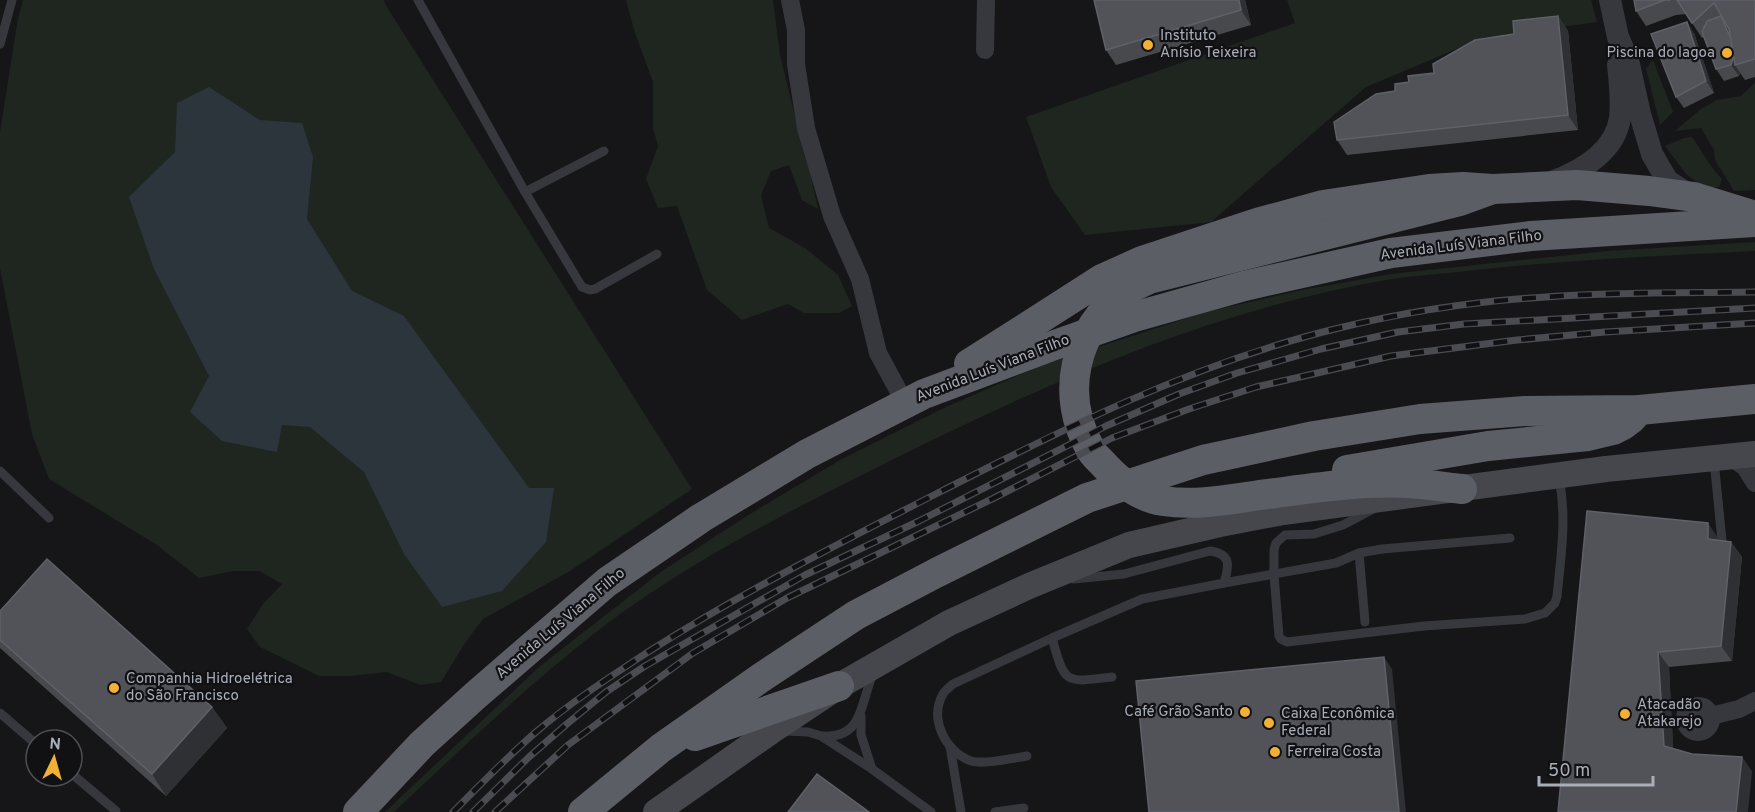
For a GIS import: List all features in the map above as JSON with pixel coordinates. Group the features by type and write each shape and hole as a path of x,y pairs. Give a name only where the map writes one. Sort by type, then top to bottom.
{"highway":[{"path":"914,398 1102,279 1142,261 1257,223 1323,205 1429,189 1577,185 1615,187 1694,197 1755,216"},
{"path":"1462,489 1407,483 1365,484 1220,501 1161,501 1135,491 1115,476 1091,452 1080,427 1074,402 1075,369 1082,344 1096,322 1125,292 1149,279 1460,201 1493,189"},
{"name":"Avenida Luís Viana Filho","path":"358,812 422,744 607,582 700,518 807,453 914,398 1052,345 1134,317 1244,286 1391,253 1532,236 1755,222"},
{"path":"583,812 661,748 856,615 1087,498 1203,460 1314,436 1420,419 1526,411 1639,410 1755,399"},
{"path":"1220,501 1268,487 1386,463 1488,446 1596,434 1623,425 1639,410"},
{"path":"661,748 839,686"}],"main road":[{"path":"656,812 839,686 949,623 1029,586 1129,545 1283,512 1559,475 1755,454"}],"street":[{"path":"790,0 796,30 796,64 806,128 832,216 860,279 878,353 914,398"},
{"path":"985,50 986,0"},
{"path":"1540,186 1563,178 1594,160 1615,134 1620,119 1621,87 1617,62 1617,37 1610,0"},
{"path":"1617,37 1628,60 1652,154 1668,181 1694,197"},
{"path":"1721,457 1745,467 1755,483"},
{"path":"1711,716 1750,708"}],"lane":[{"path":"0,44 12,0"},
{"path":"418,0 525,192 582,287 596,289 657,254"},
{"path":"525,192 604,151"},
{"path":"1721,457 1724,555"},
{"path":"0,471 49,518"},
{"path":"1393,497 1343,525 1314,534 1285,535 1276,543 1274,575 1281,639 1287,642 1424,626 1525,619 1545,613 1555,603 1557,596 1564,522 1559,475"},
{"path":"1027,756 981,762 972,761 950,746 942,735 938,720 939,707 944,693 953,684 1142,599 1336,563 1359,553 1395,547 1510,538"},
{"path":"1029,586 1124,574 1210,551 1219,552 1228,561 1224,583"},
{"path":"1359,553 1365,622"},
{"path":"1052,638 1060,668 1070,678 1086,680 1112,677"},
{"path":"770,732 808,732 833,737 852,728 861,713 870,681 879,663"},
{"path":"0,713 24,734"},
{"path":"861,713 861,735 872,769"},
{"path":"821,736 872,769 931,812"},
{"path":"950,746 961,812"},
{"path":"84,784 116,811"},
{"path":"995,812 1024,808"}],"shaded area":[{"path":"23,0 384,0 692,489 570,571 483,619 441,682 421,685 386,672 351,676 319,676 260,647 247,629 263,604 282,584 260,571 233,571 199,578 157,545 49,479 32,434 0,268 0,132 18,18"},
{"path":"626,0 773,0 780,55 818,209 802,200 789,165 771,171 761,195 769,228 805,248 838,275 852,306 839,313 804,313 788,304 742,320 707,290 677,206 658,208 646,179 658,146 653,128 653,82"},
{"path":"1287,0 1591,0 1597,22 1483,38 1366,87 1211,222 1085,235 1051,187 1026,117 1295,23"},
{"path":"1653,60 1673,112 1660,125 1646,69"},
{"path":"1755,83 1755,190 1734,191 1715,160 1714,150 1701,128 1675,131 1701,109 1717,100 1741,96"},
{"path":"209,87 260,120 302,123 313,157 307,219 352,291 404,316 529,488 554,488 546,542 502,591 442,607 404,554 364,472 310,427 282,425 277,452 222,441 190,412 209,376 154,269 129,197 175,152 177,103"},
{"path":"1692,137 1722,179 1719,187 1704,188 1686,174 1665,146"},
{"path":"1755,242 1755,251 1503,267 1401,278 1324,293 1256,310 1189,332 1057,383 928,442 832,490 765,525 666,583 604,626 550,670 394,812 385,812 540,666 662,571 750,514 842,459 946,407 1040,366 1206,312 1302,290 1391,274 1607,251"}],"building":[{"name":"Instituto Anísio Teixeira","path":"1094,0 1239,0 1241,10 1106,50"},
{"path":"1634,0 1665,0 1636,11"},
{"path":"1677,0 1755,0 1755,59 1735,65 1729,29 1714,3 1692,23"},
{"path":"1558,16 1568,115 1337,140 1334,122 1376,94 1395,91 1395,84 1409,82 1408,76 1434,73 1433,64 1475,40 1514,34 1513,21"},
{"path":"1721,16 1731,39 1733,58 1731,65 1716,69 1702,32 1707,21"},
{"path":"1687,22 1706,81 1676,97 1651,34"},
{"name":"Atacadão Atakarejo","path":"1587,511 1708,523 1708,539 1731,542 1721,646 1658,652 1664,746 1692,754 1742,757 1736,812 1558,812"},
{"name":"Companhia Hidroelétrica do São Francisco","path":"47,559 212,707 152,774 0,640 0,611"},
{"name":"Ferreira Costa","path":"1384,657 1399,812 1149,812 1136,681"},
{"path":"817,774 869,812 788,812"}],"railway":[{"path":"453,812 549,721 605,680 682,631 786,572 976,474 1077,424 1179,380 1232,360 1339,328 1441,308 1572,295 1755,292"},
{"path":"473,812 529,757 568,723 606,692 645,666 805,575 919,521 1106,426 1179,394 1237,373 1321,349 1398,332 1464,324 1755,308"},
{"path":"495,812 568,745 693,653 787,598 1112,438 1256,387 1391,356 1517,340 1605,332 1755,323"}],"place":[{"name":"Instituto Anísio Teixeira","path":"1148,45"},
{"name":"Piscina do lagoa","path":"1727,53"},
{"name":"Companhia Hidroelétrica do São Francisco","path":"114,688"},
{"name":"Café Grão Santo","path":"1245,712"},
{"name":"Atacadão Atakarejo","path":"1625,714"},
{"name":"Caixa Econômica Federal","path":"1269,723"},
{"name":"Ferreira Costa","path":"1275,752"}]}
